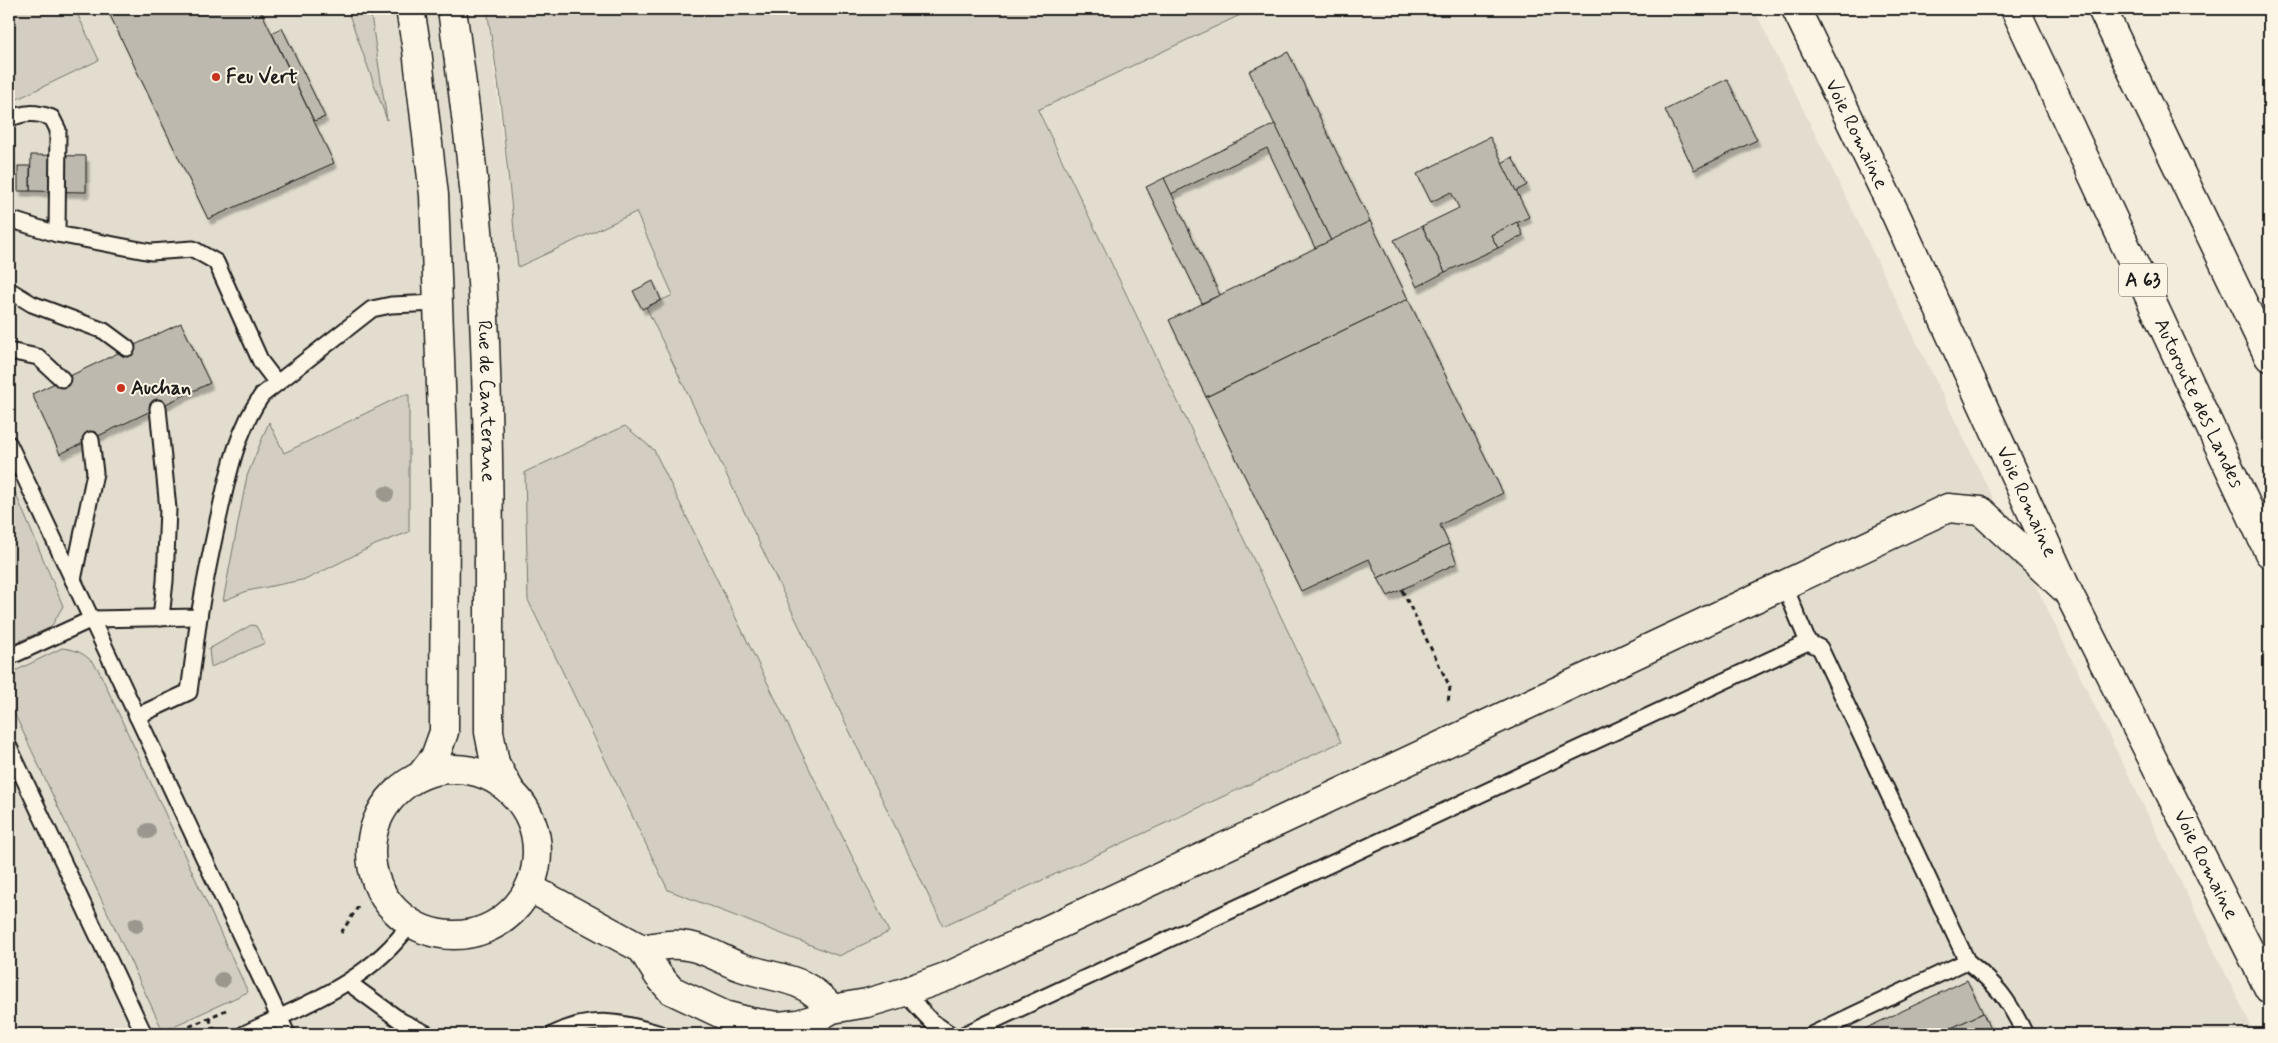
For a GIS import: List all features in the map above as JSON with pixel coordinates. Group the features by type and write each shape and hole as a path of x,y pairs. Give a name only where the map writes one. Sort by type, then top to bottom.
{"main road":[{"path":"410,9 417,50 434,195 445,495 444,732 435,757 421,775"},
{"name":"Rue de Canterane","path":"452,9 474,195 484,316 489,497 489,732 495,763 510,790"},
{"name":"Voie Romaine","path":"1796,9 1896,215 2068,592 2269,988"},
{"name":"Autoroute des Landes","path":"2014,9 2269,553"},
{"path":"2102,9 2269,357"},
{"path":"530,888 642,949 658,975 671,990 724,1015 750,1022 778,1026 798,1024 815,1019 832,1009 867,1003 904,992 960,970 1948,508 1981,512 2068,592"},
{"path":"444,769 467,770 490,777 510,790 526,811 536,836 537,862 530,888 513,911 491,928 464,936 436,934 410,924 390,907 376,885 370,859 372,833 382,809 399,789 421,775 444,769"},
{"path":"642,949 669,944 690,946 741,967 796,981 820,996 832,1009"}],"lane":[{"path":"9,119 20,114 40,114 52,118 58,130 57,234"},
{"path":"9,219 57,234 151,252 193,249 216,262 261,362 277,383"},
{"path":"9,290 32,304 104,330 127,348"},
{"path":"137,716 189,692 199,617 230,470 240,436 253,408 262,395 372,309 391,305 438,303"},
{"path":"9,351 38,357 62,380"},
{"path":"158,408 168,509 165,581 161,618"},
{"path":"73,580 95,473 91,440"},
{"path":"9,444 287,1034"},
{"path":"1784,585 1808,642 1820,648 1967,961 1992,981 2010,1004 2025,1034"},
{"path":"9,657 92,619 199,617"},
{"path":"965,1034 1808,642"},
{"path":"9,747 144,1034"},
{"path":"244,1034 349,983 374,965 400,939 410,924"},
{"path":"1813,1034 1967,961"},
{"path":"349,983 401,1021 427,1034"},
{"path":"904,992 931,1021 950,1034"},
{"path":"554,1034 588,1022 608,1022 635,1026 661,1034"}],"path":[{"path":"1402,590 1450,687 1449,702 1440,706"},
{"path":"341,932 358,907"},
{"path":"209,1018 216,1034"}],"shaded area":[{"path":"9,9 487,9 518,267 636,212 673,295 646,307 943,926 1341,741 1038,109 1253,9 1754,9 2255,1034 9,1034"},
{"path":"9,9 75,9 99,60 9,103"},
{"path":"347,9 370,9 387,120"},
{"path":"487,9 1253,9 1038,110 1341,742 943,926 646,307 673,295 636,212 518,267 498,81"},
{"path":"403,395 409,395 409,532 375,545 307,579 247,591 223,601 247,476 269,422 284,453"},
{"path":"625,426 654,450 889,932 839,956 668,890 528,600 525,472"},
{"path":"9,478 63,606 51,627 9,646"},
{"path":"251,625 256,626 265,643 211,667 209,649"},
{"path":"62,648 83,654 98,669 248,992 163,1031 9,702 11,673"}],"building":[{"name":"Feu Vert","path":"107,9 260,9 334,163 208,219"},
{"path":"282,28 325,117 314,121 272,33"},
{"path":"1288,52 1370,221 1331,241 1249,71"},
{"path":"1727,79 1757,140 1694,170 1665,110"},
{"path":"1275,124 1331,241 1315,248 1267,148 1171,194 1164,178"},
{"path":"1490,137 1529,217 1491,235 1498,248 1445,272 1422,226 1459,208 1451,192 1431,202 1417,174"},
{"path":"31,155 86,156 86,192 30,191"},
{"path":"1512,157 1527,185 1516,191 1502,163"},
{"path":"18,166 30,166 30,191 18,191"},
{"path":"1164,178 1220,295 1202,303 1146,187"},
{"path":"1370,221 1408,299 1206,397 1169,320"},
{"path":"1517,222 1523,235 1498,248 1491,235"},
{"path":"1422,226 1445,272 1417,287 1394,240"},
{"path":"653,281 661,300 642,309 633,291"},
{"path":"1408,299 1503,493 1440,525 1449,544 1378,578 1369,559 1301,591 1206,397"},
{"name":"Auchan","path":"181,323 210,383 60,454 32,394"},
{"path":"1449,544 1457,563 1388,596 1378,578"},
{"path":"1967,980 1983,1013 1939,1034 1854,1034"},
{"path":"1983,1013 1992,1034 1939,1034"}],"place":[{"name":"Feu Vert","path":"216,77"},
{"name":"Auchan","path":"121,388"}]}
